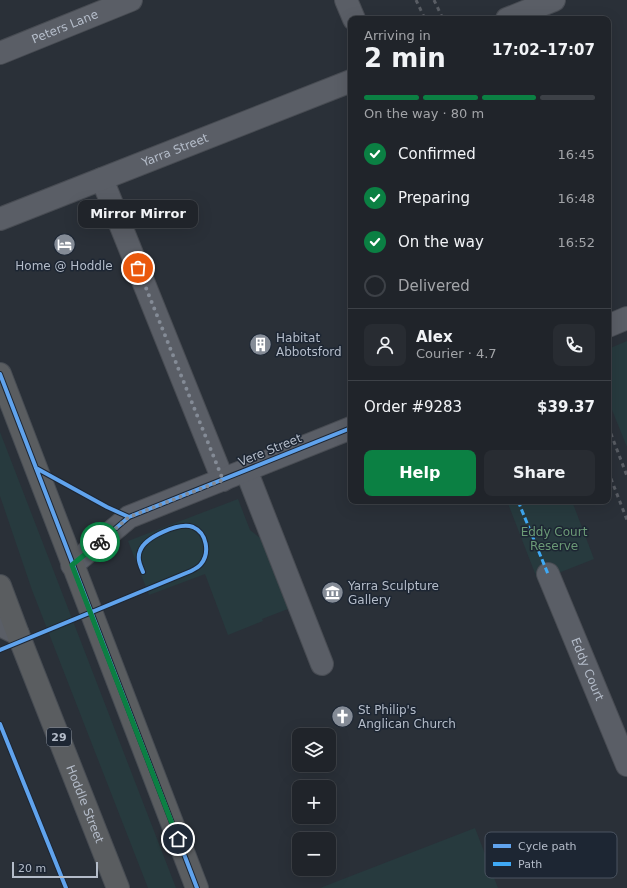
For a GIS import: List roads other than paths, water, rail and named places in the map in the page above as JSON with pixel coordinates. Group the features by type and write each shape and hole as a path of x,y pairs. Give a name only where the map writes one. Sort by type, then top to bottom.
{"highway":[{"path":"0,374 197,888"},
{"name":"Hoddle Street","path":"0,586 9,630 118,888"}],"street":[{"name":"Peters Lane","path":"0,53 130,0"},
{"path":"346,0 353,16"},
{"path":"514,16 554,0"},
{"name":"Yarra Street","path":"0,219 348,82"},
{"path":"102,179 223,480"},
{"path":"611,325 627,318"},
{"name":"Vere Street","path":"72,565 129,517 348,429"},
{"path":"246,470 322,664"},
{"name":"Eddy Court","path":"548,574 627,764"}],"railway":[{"path":"416,0 424,16"},
{"path":"434,0 442,16"},
{"path":"611,434 627,476"},
{"path":"611,479 627,520"}],"place":[{"name":"Home @ Hoddle","path":"64,245"},
{"name":"Mirror Mirror","path":"138,268"},
{"name":"Habitat Abbotsford","path":"260,345"},
{"name":"Yarra Sculpture Gallery","path":"332,593"},
{"name":"St Philip's Anglican Church","path":"343,717"}],"park label":[{"name":"Eddy Court Reserve","path":"554,539"}]}
